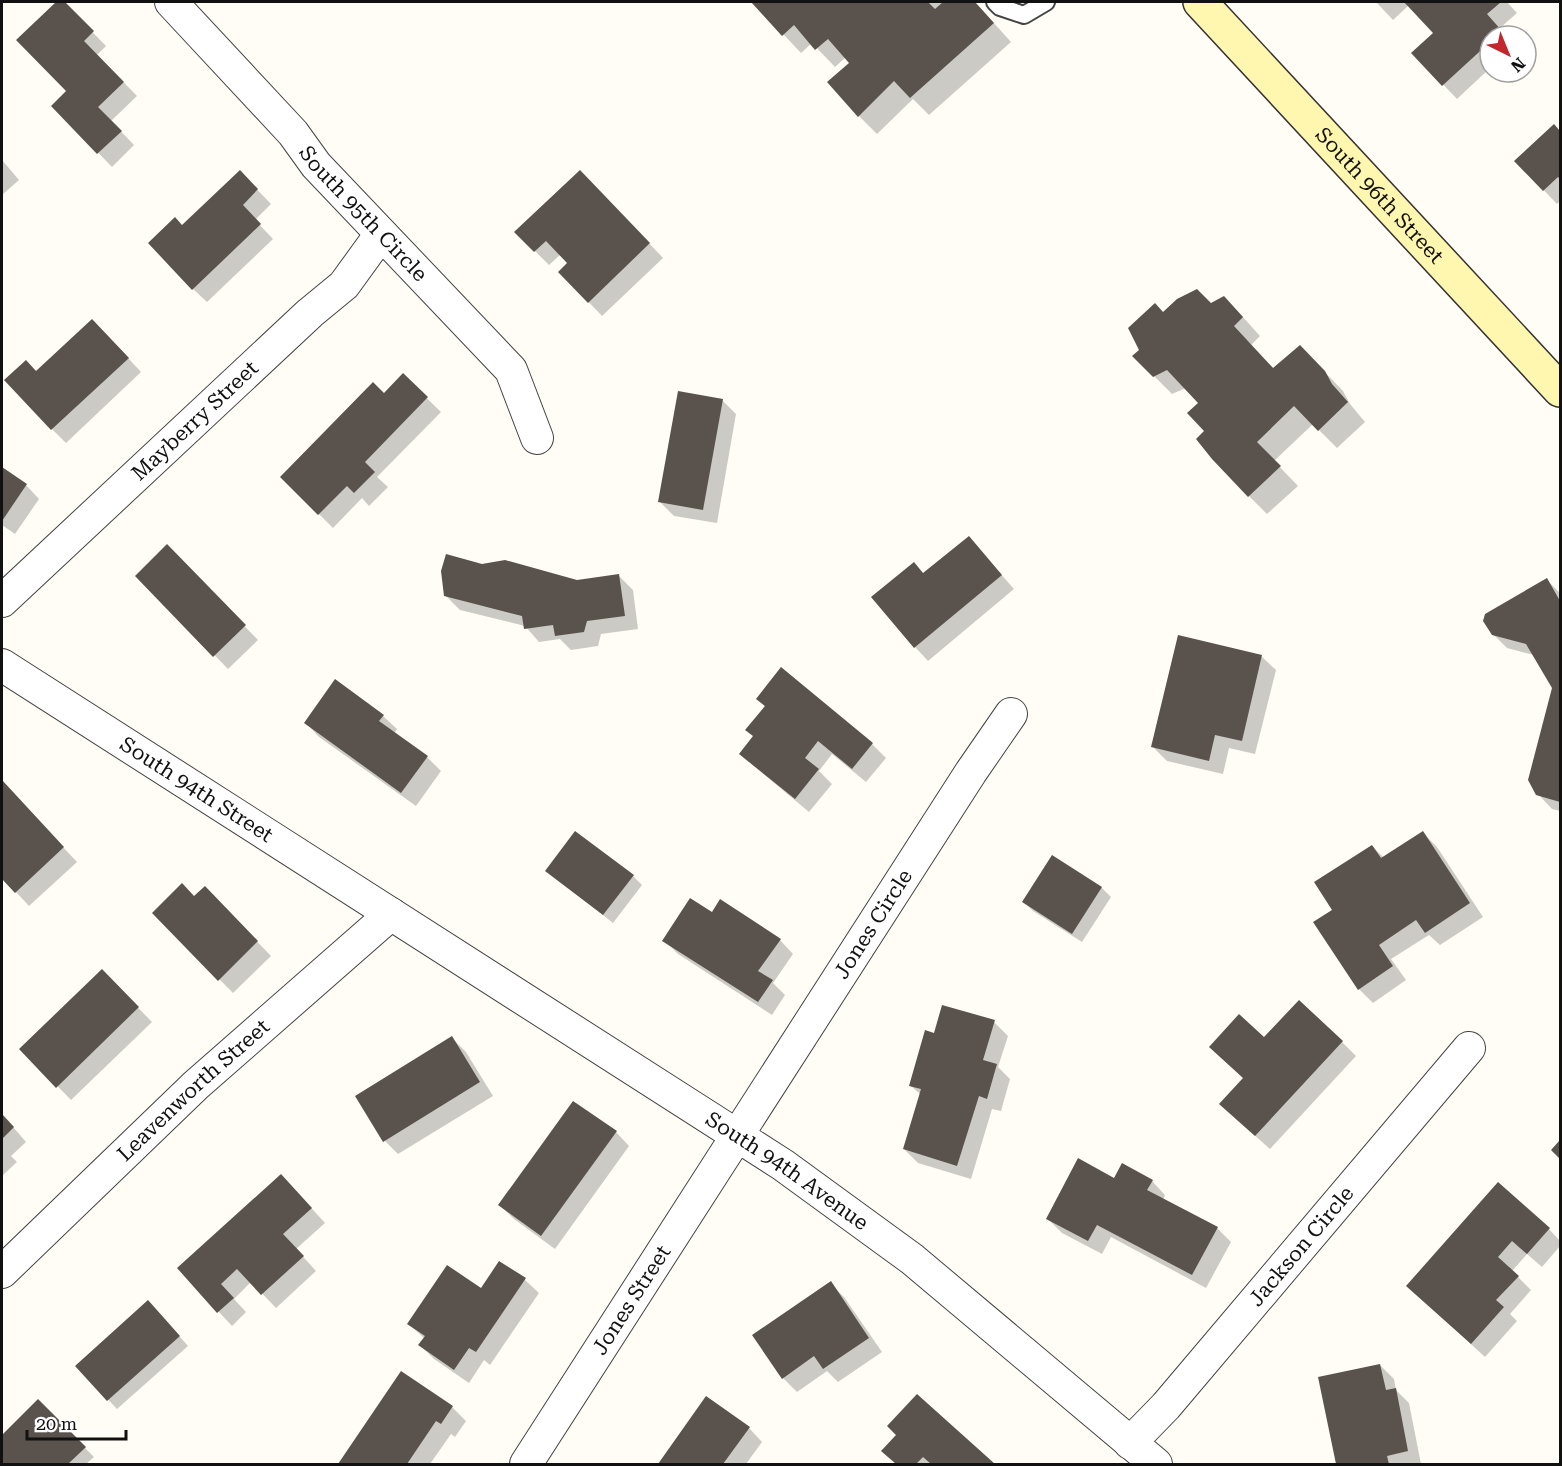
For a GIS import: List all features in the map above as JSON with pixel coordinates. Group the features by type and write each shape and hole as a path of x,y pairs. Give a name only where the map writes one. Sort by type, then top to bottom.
{"street":[{"name":"South 95th Circle","path":"171,2 293,133 315,165 511,370 537,438"},
{"name":"South 96th Street","path":"1200,2 1560,390"},
{"name":"Mayberry Street","path":"2,601 310,313 344,285 381,234"},
{"name":"South 94th Street","path":"2,665 391,914"},
{"name":"Jones Circle","path":"737,1135 971,772 1011,714"},
{"name":"South 94th Avenue","path":"391,914 783,1165 912,1259 1156,1464"},
{"name":"Leavenworth Street","path":"2,1272 196,1084 391,914"},
{"name":"Jackson Circle","path":"1130,1443 1166,1406 1469,1048"},
{"name":"Jones Street","path":"526,1464 737,1135"}],"lane":[{"path":"995,2 1000,7 1024,15 1046,2"}],"building":[{"path":"56,2 65,2 94,31 84,41 124,82 98,107 122,131 97,154 51,106 66,91 16,40"},
{"path":"751,2 928,2 935,9 943,2 975,2 994,23 910,98 894,81 858,117 827,82 849,63 828,39 815,50 794,25 782,36"},
{"path":"1404,2 1501,2 1487,14 1496,24 1478,24 1478,53 1442,86 1411,53 1433,33"},
{"path":"1554,124 1560,131 1560,179 1558,177 1543,191 1514,161"},
{"path":"240,170 258,189 243,205 261,224 192,290 148,243 175,217 182,225"},
{"path":"580,170 650,243 588,303 558,272 567,263 546,241 534,252 514,232"},
{"path":"1197,289 1211,303 1224,296 1243,317 1234,326 1273,368 1300,345 1325,371 1332,384 1348,402 1318,431 1294,406 1257,442 1281,466 1248,497 1196,439 1204,431 1187,413 1198,403 1167,370 1153,377 1132,356 1139,350 1128,328 1155,303 1163,312 1177,299"},
{"path":"92,319 129,358 51,430 4,380 26,360 36,371"},
{"path":"403,373 428,397 365,462 375,472 354,493 347,486 318,515 280,477 373,382 384,393"},
{"path":"678,391 723,399 703,510 658,502"},
{"path":"2,467 27,484 2,521"},
{"path":"969,536 1002,575 914,648 871,597 914,562 923,573"},
{"path":"167,544 246,625 213,657 135,576"},
{"path":"446,554 482,564 505,560 577,580 619,574 625,616 587,621 584,632 555,636 553,625 524,629 522,616 444,596 441,571"},
{"path":"1547,578 1560,601 1560,802 1536,795 1528,780 1552,688 1526,644 1492,635 1483,621 1485,614"},
{"path":"1178,635 1262,655 1242,741 1215,735 1209,761 1151,747"},
{"path":"781,667 873,743 852,769 818,741 805,758 819,769 795,799 739,754 753,736 745,730 765,706 756,699"},
{"path":"335,679 384,715 379,721 428,756 401,793 304,723"},
{"path":"2,780 64,847 15,893 2,879"},
{"path":"575,831 634,875 603,915 545,871"},
{"path":"1423,831 1470,903 1425,933 1416,920 1379,945 1393,966 1358,990 1313,922 1332,910 1314,882 1372,845 1381,858"},
{"path":"1052,855 1102,887 1072,934 1022,902"},
{"path":"182,883 194,896 205,886 258,941 218,981 152,913"},
{"path":"690,898 712,912 720,899 781,939 758,971 773,980 758,1002 662,941"},
{"path":"102,969 139,1007 56,1088 19,1049"},
{"path":"1299,1000 1343,1041 1255,1136 1219,1104 1243,1078 1209,1047 1239,1014 1264,1037"},
{"path":"942,1005 995,1020 983,1060 997,1064 987,1099 979,1096 957,1166 903,1149 921,1089 909,1086 925,1030 934,1033"},
{"path":"452,1036 480,1082 383,1142 355,1096"},
{"path":"573,1101 617,1131 541,1236 498,1205"},
{"path":"2,1114 14,1127 2,1139"},
{"path":"1560,1140 1560,1159 1551,1150"},
{"path":"1078,1158 1114,1178 1122,1163 1153,1180 1147,1190 1218,1227 1192,1275 1097,1225 1088,1241 1046,1219"},
{"path":"281,1174 312,1208 283,1234 304,1256 261,1295 237,1269 221,1284 234,1298 217,1313 177,1268"},
{"path":"1498,1182 1550,1228 1527,1254 1512,1241 1498,1257 1519,1276 1496,1300 1504,1307 1471,1344 1406,1286"},
{"path":"499,1261 526,1278 476,1352 469,1348 454,1370 418,1345 425,1336 407,1324 447,1265 481,1288"},
{"path":"831,1281 869,1338 823,1369 814,1356 782,1379 752,1335"},
{"path":"148,1300 180,1336 107,1401 75,1366"},
{"path":"1380,1364 1386,1390 1396,1388 1408,1451 1387,1456 1389,1464 1336,1464 1318,1377"},
{"path":"401,1371 453,1406 441,1424 436,1421 407,1464 338,1464"},
{"path":"917,1394 995,1464 931,1464 923,1457 916,1464 896,1464 881,1451 896,1435 887,1426"},
{"path":"706,1396 750,1427 723,1464 658,1464"},
{"path":"38,1399 86,1447 68,1464 2,1464 2,1435"}]}
